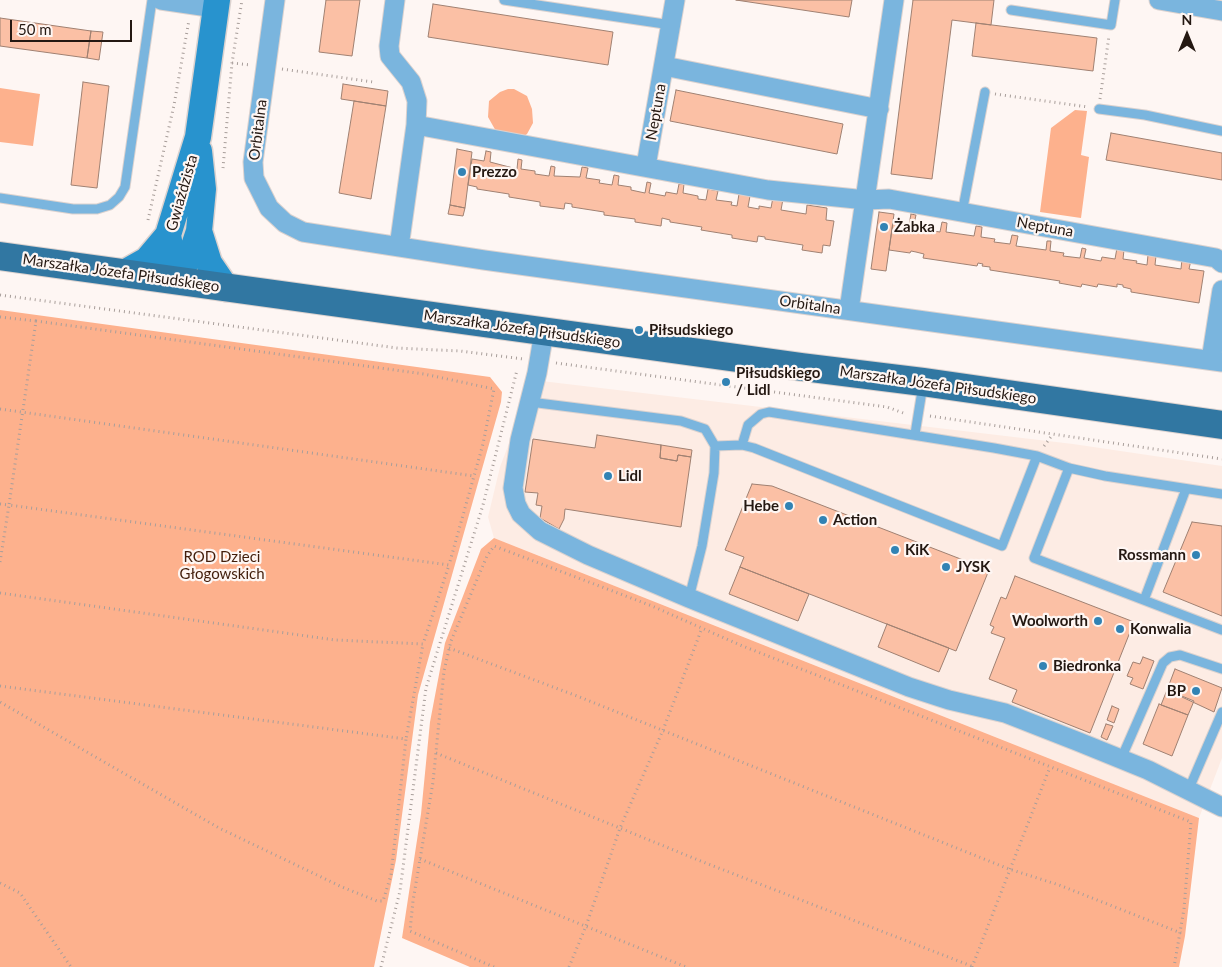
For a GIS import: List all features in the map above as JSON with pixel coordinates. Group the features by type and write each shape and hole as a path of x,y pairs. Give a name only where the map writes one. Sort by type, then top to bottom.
{"main road":[{"name":"Marszałka Józefa Piłsudskiego","path":"0,256 544,332 923,382 1222,425"}],"street":[{"path":"161,0 208,4"},
{"name":"Orbitalna","path":"275,0 253,162 254,178 269,208 285,223 304,232 399,247 1216,361"},
{"path":"395,0 389,51 397,66 415,90 416,125 399,247"},
{"path":"664,66 675,0"},
{"path":"849,310 894,0"},
{"path":"1159,0 1222,11"},
{"name":"Gwiaździsta","path":"176,280 193,249 199,231 202,189 198,138 208,4"},
{"name":"Neptuna","path":"646,166 664,66 878,109"},
{"name":"Neptuna","path":"416,125 768,190 866,200 889,199 1216,258 1222,263"},
{"name":"Gwiaździsta","path":"176,280 168,235 198,138"},
{"path":"199,231 209,264 226,288"},
{"path":"124,273 147,260 168,235"},
{"path":"1216,361 1222,290"},
{"path":"544,332 514,474 513,488 516,504 521,514 540,531 588,555 689,598 909,687 949,700 1005,713 1121,759 1222,806"}],"lane":[{"path":"0,198 73,210 97,209 110,205 119,197 125,186 152,0"},
{"path":"504,0 670,25"},
{"path":"1011,10 1111,25 1115,0"},
{"path":"962,213 985,92"},
{"path":"1099,108 1145,115 1222,132"},
{"path":"914,434 914,415 923,382"},
{"path":"530,402 694,424 705,429 715,446 714,473 703,538 689,598"},
{"path":"742,445 748,426 761,414 769,412 914,434 1037,456 1069,468 1105,476 1222,494"},
{"path":"715,446 742,445 1002,546 1037,456"},
{"path":"1069,468 1034,558 1222,630"},
{"path":"1144,600 1186,489"},
{"path":"1121,759 1163,663 1170,657 1180,655 1222,669"},
{"path":"1188,791 1222,712"}],"path":[{"path":"223,171 232,63 242,0"},
{"path":"148,220 174,105 208,4"},
{"path":"985,92 1099,108 1111,25"},
{"path":"232,63 373,82"},
{"path":"0,296 388,347 443,350 539,361 887,408 914,415 949,417 1222,459"},
{"path":"0,317 424,374 494,389 474,476 449,565 423,644 406,739 391,875 383,901 377,902 342,887 219,828 0,702"},
{"path":"0,562 36,321"},
{"path":"381,967 400,891 426,688 483,505 517,370"},
{"path":"0,409 56,419 474,476"},
{"path":"0,504 449,565"},
{"path":"494,967 410,931 436,752 444,671 449,648 487,556 494,546 652,606 702,628 1192,822 1181,933 1174,967"},
{"path":"0,593 335,640 423,644"},
{"path":"568,967 586,926 620,828 663,730 702,628"},
{"path":"449,648 663,730 1009,869 1059,885 1181,933"},
{"path":"0,686 406,739"},
{"path":"436,752 620,828 972,967 1050,767"},
{"path":"420,859 686,967"},
{"path":"0,883 20,893 71,967"}],"shaded area":[{"path":"533,380 1073,444 1222,466 1222,758 1199,818 494,538 488,517 500,467"}],"green space":[{"path":"0,88 40,94 33,146 0,142"},
{"path":"514,89 527,96 532,109 533,123 527,134 518,140 497,133 488,117 489,101 500,92"},
{"path":"1075,110 1087,111 1081,155 1089,157 1081,218 1040,212 1051,128"},
{"name":"ROD Dzieci Głogowskich","path":"0,310 490,377 502,392 501,402 418,695 396,860 374,967 0,967"},
{"path":"494,538 1199,818 1185,936 1179,967 470,967 402,938 421,814 430,722 445,643 481,549"}],"building":[{"path":"326,0 360,0 352,56 319,52"},
{"path":"736,0 852,0 849,17"},
{"path":"913,0 994,0 991,25 952,20 932,179 891,174"},
{"path":"433,4 613,32 608,65 428,37"},
{"path":"0,18 91,31 87,58 0,46"},
{"path":"976,23 1097,38 1093,71 972,56"},
{"path":"91,31 103,32 99,60 87,58"},
{"path":"83,82 109,86 97,188 71,185"},
{"path":"343,84 388,91 386,106 341,99"},
{"path":"676,90 843,124 837,154 670,121"},
{"path":"354,101 386,106 371,199 339,193"},
{"path":"1111,133 1222,153 1222,180 1106,160"},
{"name":"Prezzo","path":"457,149 472,152 465,208 450,205"},
{"path":"486,151 491,152 490,162 517,169 518,159 522,160 521,169 535,171 535,174 549,176 551,166 555,167 554,176 580,177 582,167 588,168 586,178 600,180 599,183 612,185 614,175 619,176 618,185 631,187 631,190 645,193 647,182 651,183 649,193 665,196 666,192 677,194 679,184 684,184 683,193 706,200 708,189 718,191 716,200 732,202 731,205 737,206 739,194 750,196 748,207 759,209 759,206 771,208 773,197 783,199 781,210 806,214 807,205 827,208 826,220 834,221 830,246 823,245 822,253 802,250 803,245 765,239 765,237 758,236 757,242 732,238 732,235 701,230 702,227 670,222 670,220 662,218 661,226 635,222 635,219 604,215 604,212 572,207 572,204 565,203 564,209 540,206 540,202 509,197 509,194 477,189 477,187 468,185 472,159 484,161"},
{"path":"450,205 465,208 463,216 448,214"},
{"path":"879,212 894,214 886,271 871,269"},
{"path":"911,214 916,215 914,224 928,227 927,230 940,232 942,222 947,223 946,232 974,236 976,226 982,227 981,237 995,239 994,242 1010,244 1012,235 1018,236 1016,246 1046,250 1047,241 1051,241 1050,251 1064,253 1063,256 1080,258 1082,248 1086,249 1084,258 1101,261 1102,257 1115,259 1117,248 1124,250 1123,259 1147,265 1148,255 1156,256 1155,265 1181,269 1182,259 1191,260 1189,269 1204,271 1199,303 1131,292 1131,289 1123,287 1123,285 1117,284 1117,287 1098,284 1097,287 1082,284 1081,287 1059,283 1060,281 990,270 990,267 982,266 983,264 978,263 977,266 923,258 924,254 911,251 910,253 889,250 893,223 909,225"},
{"name":"Lidl","path":"597,435 661,445 660,458 677,461 678,455 691,457 681,527 565,509 564,519 559,529 540,518 542,506 536,505 538,493 525,492 533,439 595,448"},
{"path":"661,445 692,450 691,457 678,455 677,461 660,458"},
{"path":"752,484 772,486 989,570 956,651 740,567 744,557 725,550"},
{"path":"1192,522 1222,526 1222,616 1163,592"},
{"path":"740,567 809,594 798,621 729,594"},
{"path":"1015,576 1134,622 1090,733 1012,702 1017,690 989,679 1005,638 991,633 994,627 990,625 1001,597 1006,599"},
{"path":"887,624 949,648 939,672 878,647"},
{"path":"1143,657 1154,661 1143,689 1130,684 1133,678 1127,676 1133,662 1140,664"},
{"name":"BP","path":"1175,669 1222,688 1214,712 1167,690"},
{"path":"1167,690 1194,701 1188,715 1161,705"},
{"path":"1159,704 1188,715 1172,756 1143,744"},
{"path":"1112,706 1119,709 1114,723 1107,720"},
{"path":"1106,724 1113,726 1107,740 1101,737"}],"place":[{"name":"Prezzo","path":"462,172"},
{"name":"Żabka","path":"884,227"},
{"name":"Piłsudskiego","path":"639,330"},
{"name":"Piłsudskiego / Lidl","path":"726,382"},
{"name":"Lidl","path":"608,476"},
{"name":"Hebe","path":"789,506"},
{"name":"Action","path":"823,520"},
{"name":"KiK","path":"895,550"},
{"name":"Rossmann","path":"1196,555"},
{"name":"JYSK","path":"946,567"},
{"name":"Woolworth","path":"1098,621"},
{"name":"Konwalia","path":"1120,629"},
{"name":"Biedronka","path":"1043,666"},
{"name":"BP","path":"1196,691"}]}
